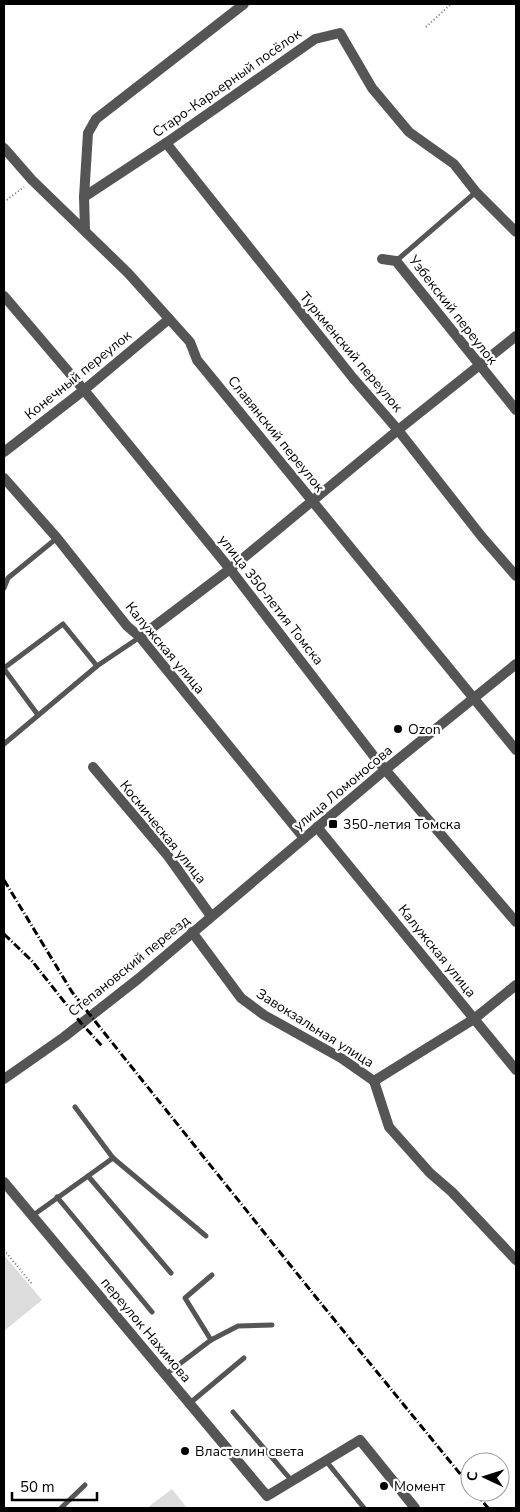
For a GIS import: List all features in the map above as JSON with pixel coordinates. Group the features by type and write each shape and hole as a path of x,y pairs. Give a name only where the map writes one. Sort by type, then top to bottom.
{"street":[{"path":"85,230 84,197 88,133 96,119 244,4"},
{"name":"Старо-Карьерный посёлок","path":"84,197 166,143 315,39 340,33 372,88 410,132 454,164 476,192"},
{"name":"Туркменский переулок","path":"166,143 353,378 398,430 482,537 516,576"},
{"name":"Славянский переулок","path":"4,148 32,180 128,273 190,342 197,360 516,750"},
{"path":"476,192 516,232"},
{"name":"Узбекский переулок","path":"382,259 396,261 516,410"},
{"name":"улица 350-летия Томска","path":"4,296 84,390 230,569 386,769 516,922"},
{"name":"Конечный переулок","path":"4,452 84,390 169,319"},
{"path":"140,637 230,569 398,430 516,336"},
{"name":"Калужская улица","path":"4,478 57,538 127,626 140,637 304,838"},
{"name":"улица Ломоносова","path":"211,916 386,769 516,664"},
{"name":"Космическая улица","path":"93,767 168,856 211,916"},
{"name":"Калужская улица","path":"317,827 516,1070"},
{"name":"Степановский переезд","path":"4,1079 138,979 211,916"},
{"name":"Завокзальная улица","path":"192,932 241,998 264,1015 341,1058 374,1082 389,1127 430,1173 452,1192 516,1260"},
{"path":"374,1082 474,1019 516,985"},
{"name":"переулок Нахимова","path":"4,1182 267,1496 292,1481"},
{"path":"292,1481 360,1440 415,1508"}],"lane":[{"path":"396,261 476,192"},
{"path":"4,588 8,578 57,538"},
{"path":"38,715 4,669 63,624 97,666"},
{"path":"4,744 97,666 140,637"},
{"path":"75,1107 113,1158 206,1236"},
{"path":"32,1216 113,1158"},
{"path":"88,1176 171,1272"},
{"path":"57,1197 152,1312"},
{"path":"211,1340 185,1298 212,1275"},
{"path":"165,1374 211,1340 238,1326 272,1326"},
{"path":"190,1403 244,1358"},
{"path":"233,1412 292,1481"},
{"path":"326,1461 364,1508"},
{"path":"61,1508 85,1485"}],"path":[{"path":"426,27 451,4"},
{"path":"4,202 32,180"},
{"path":"4,1250 32,1284"}],"shaded area":[{"path":"4,1255 42,1300 4,1331"},
{"path":"172,1489 187,1508 147,1508"}],"railway":[{"path":"4,880 72,992 460,1474"},
{"path":"4,934 32,961 81,1023 103,1047"},
{"path":"483,1502 488,1508"}],"place":[{"name":"Ozon","path":"398,729"},
{"name":"350-летия Томска","path":"333,824"},
{"name":"Властелин света","path":"185,1451"},
{"name":"Момент","path":"384,1486"}]}
